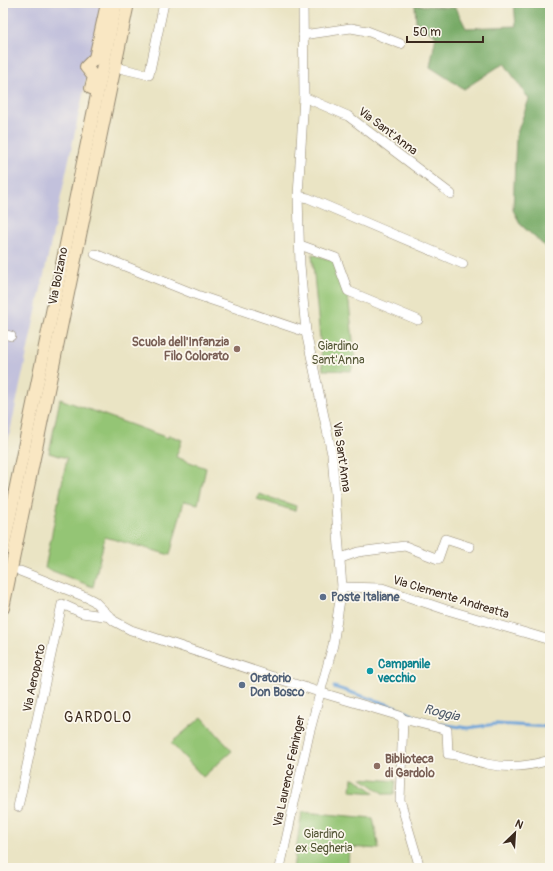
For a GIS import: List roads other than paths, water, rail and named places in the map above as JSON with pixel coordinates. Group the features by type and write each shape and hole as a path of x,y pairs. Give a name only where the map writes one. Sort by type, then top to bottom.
{"main road":[{"path":"82,159 79,148 94,77 86,67 95,58 107,3"},
{"name":"Via Bolzano","path":"3,549 82,159 116,3"},
{"name":"Via Bolzano","path":"3,608 128,3"}],"street":[{"path":"115,67 149,76 164,3"},
{"name":"Via Sant'Anna","path":"303,3 304,97 298,196 300,245 306,332 332,454 341,558 342,588"},
{"path":"303,35 352,28 367,31 401,44"},
{"name":"Via Sant'Anna","path":"304,97 348,116 451,194"},
{"path":"298,196 308,198 463,264"},
{"path":"300,245 336,258 348,291 418,320"},
{"path":"95,254 197,295 306,332"},
{"path":"341,558 358,552 405,546 438,559 445,539 470,547"},
{"name":"Via Aeroporto","path":"20,571 94,601 111,617 131,630 319,692 395,713 403,719 447,730 448,754 488,764 509,766 533,765 550,760"},
{"name":"Via Clemente Andreatta","path":"342,588 382,588 444,609 550,640"},
{"name":"Via Laurence Feininger","path":"280,868 319,692 333,645 342,588"},
{"name":"Via Aeroporto","path":"18,807 62,604 82,613 111,617"},
{"path":"403,719 400,800 420,868"},
{"name":"Via Laurence Feininger","path":"283,856 283,868"}],"waterway":[{"name":"Roggia","path":"334,687 396,707 423,720"},
{"name":"Roggia","path":"440,724 468,728 496,724 550,727"}],"place":[{"name":"Scuola dell'Infanzia Filo Colorato","path":"237,349"},
{"name":"Poste Italiane","path":"323,597"},
{"name":"Campanile vecchio","path":"370,671"},
{"name":"Oratorio Don Bosco","path":"242,685"},
{"name":"Biblioteca di Gardolo","path":"377,766"}],"district":[{"name":"GARDOLO","path":"98,717"}],"park label":[{"name":"Giardino Sant'Anna","path":"338,353"},
{"name":"Giardino ex Segheria","path":"324,841"}]}
